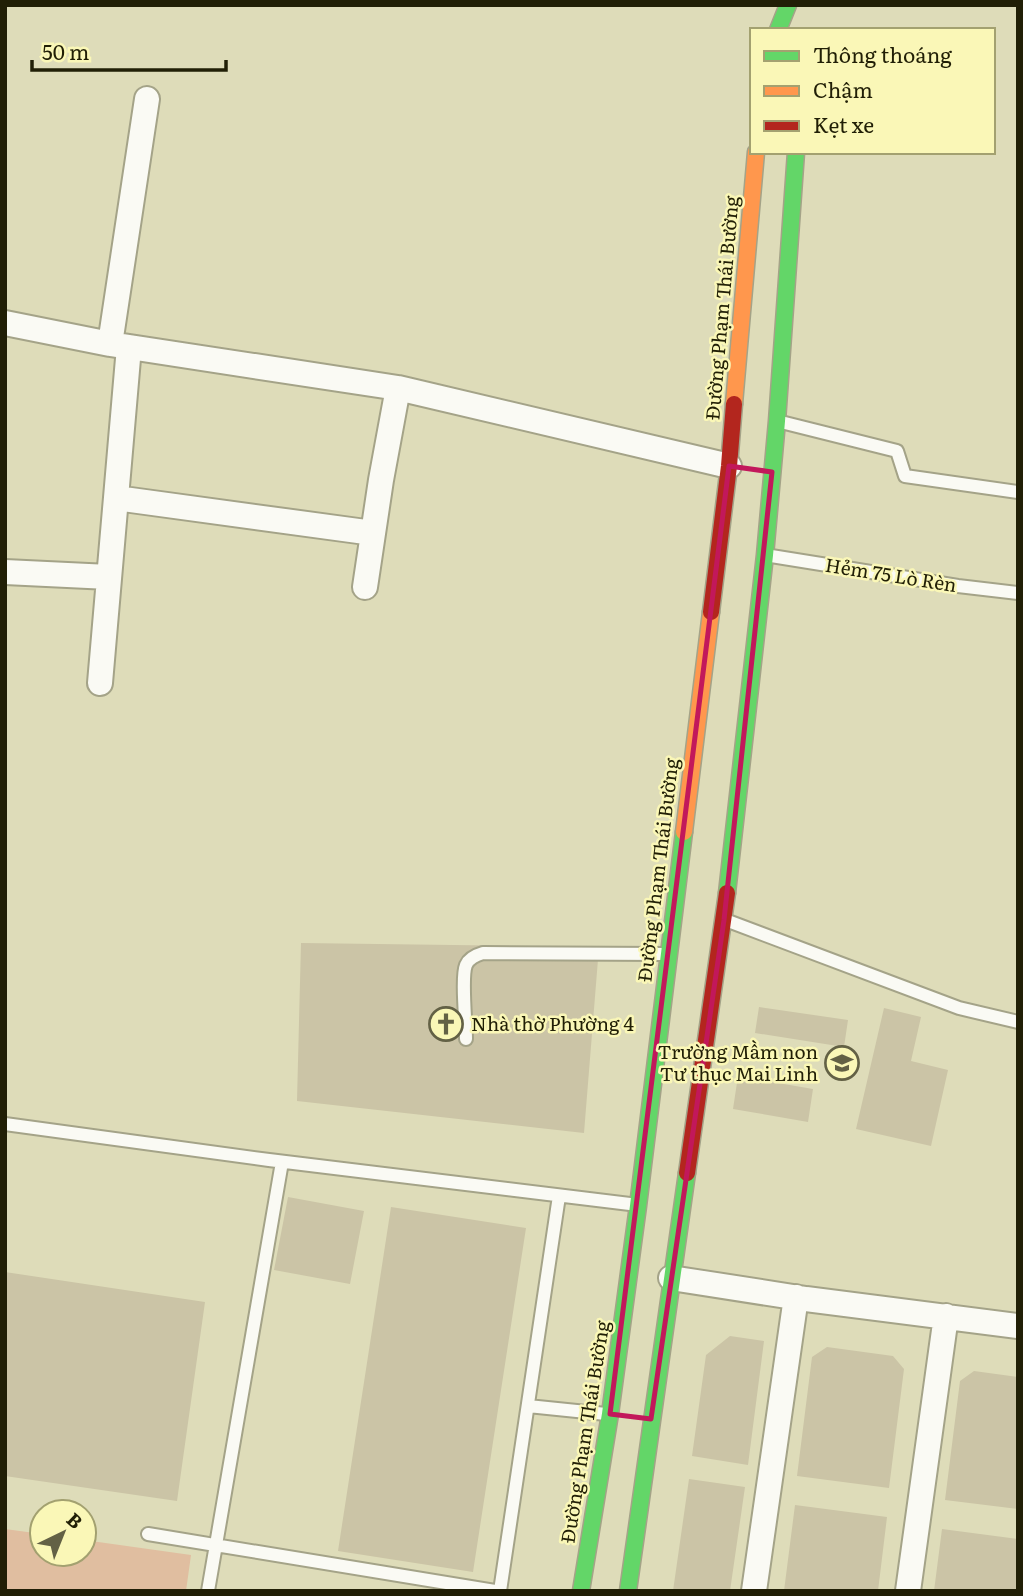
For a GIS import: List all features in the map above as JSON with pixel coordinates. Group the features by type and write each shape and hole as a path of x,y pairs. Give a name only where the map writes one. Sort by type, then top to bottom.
{"main road":[{"path":"779,28 789,5"},
{"path":"789,5 795,28"},
{"name":"Đường Phạm Thái Bường","path":"628,1591 638,1206 734,466 757,154"},
{"name":"Đường Phạm Thái Bường","path":"581,1591 671,1278 724,920 765,555 767,471 777,421 796,154"}],"street":[{"path":"100,683 116,498 120,345 147,99"},
{"path":"5,323 120,345 398,388 734,466"},
{"path":"365,587 398,388"},
{"path":"116,498 373,533"},
{"path":"5,572 109,577"},
{"path":"671,1278 1018,1326"},
{"path":"754,1591 796,1297"},
{"path":"908,1591 946,1316"}],"lane":[{"path":"777,421 897,451 905,476 1018,492"},
{"name":"Hẻm 75 Lò Rèn","path":"765,555 1018,593"},
{"path":"724,920 960,1008 1018,1022"},
{"path":"466,1039 464,974 466,963 474,956 483,953 669,954"},
{"path":"5,1124 638,1206"},
{"path":"208,1591 282,1162"},
{"path":"148,1534 498,1591 559,1196"},
{"path":"528,1406 631,1417"}],"highlighted area":[{"path":"729,466 772,472 724,920 651,1419 610,1414"}],"shaded area":[{"path":"5,1529 28,1532 28,1568 98,1568 98,1542 191,1555 186,1591 5,1591"}],"building":[{"name":"Nhà thờ Phường 4","path":"301,943 599,947 584,1133 297,1101"},
{"path":"759,1007 848,1020 844,1047 755,1033"},
{"path":"884,1008 921,1017 911,1061 948,1070 931,1146 856,1129"},
{"path":"738,1076 813,1089 808,1122 733,1109"},
{"path":"288,1197 364,1211 350,1284 274,1270"},
{"path":"391,1207 526,1228 473,1572 338,1551"},
{"path":"5,1272 205,1302 177,1501 5,1476"},
{"path":"730,1336 764,1341 748,1465 692,1456 706,1355"},
{"path":"827,1347 893,1356 904,1369 889,1488 797,1476 812,1357"},
{"path":"974,1371 1018,1377 1018,1509 945,1500 960,1381"},
{"path":"689,1479 745,1487 730,1591 673,1591"},
{"path":"795,1505 887,1517 878,1591 784,1591"},
{"path":"942,1529 1018,1539 1018,1591 934,1591"}],"traffic: fast":[{"path":"779,28 788,5"},
{"path":"727,893 765,555 796,154"},
{"path":"581,1591 610,1414 684,832"},
{"path":"628,1591 687,1173"}],"traffic: slow":[{"path":"734,404 756,154"},
{"path":"684,832 711,612"}],"traffic: jam":[{"path":"711,612 734,404"},
{"path":"687,1173 727,893"}],"place":[{"name":"Nhà thờ Phường 4","path":"446,1024"},
{"name":"Trường Mầm non Tư thục Mai Linh","path":"842,1063"}]}
